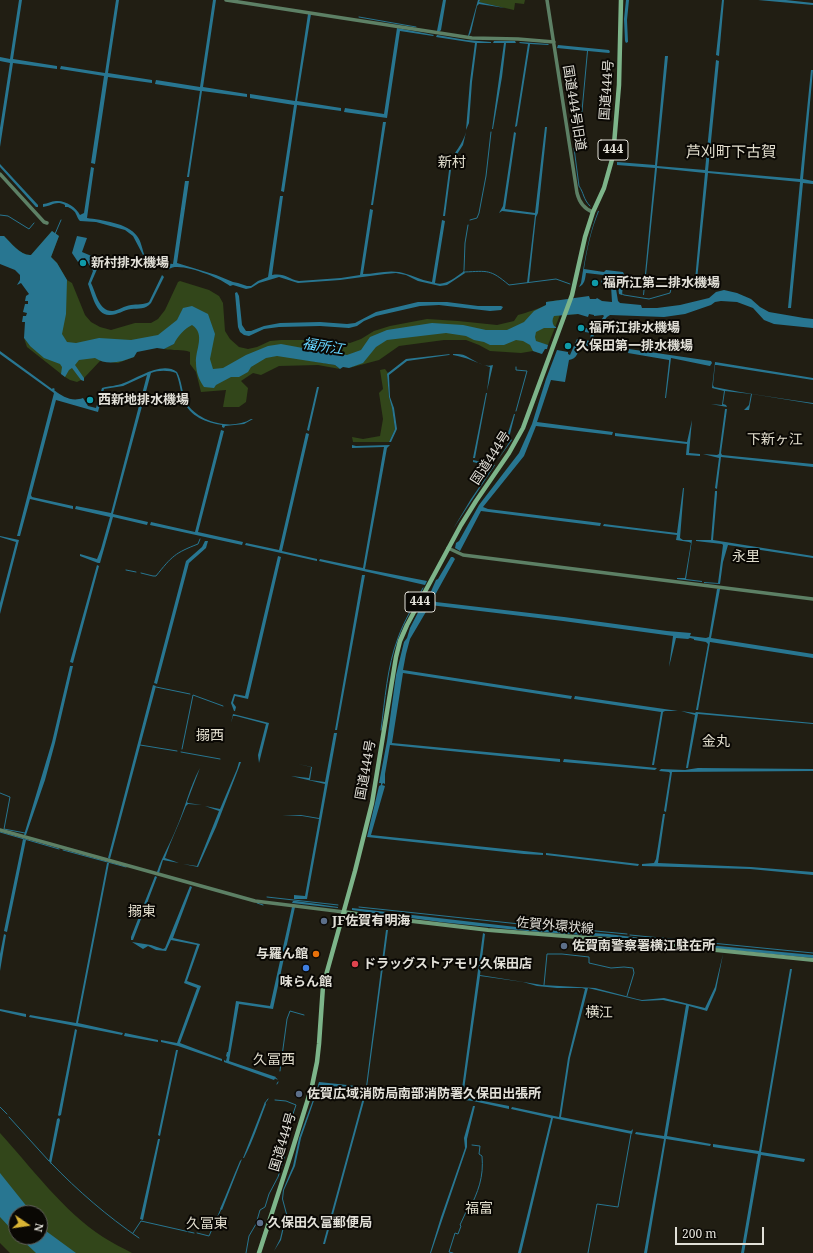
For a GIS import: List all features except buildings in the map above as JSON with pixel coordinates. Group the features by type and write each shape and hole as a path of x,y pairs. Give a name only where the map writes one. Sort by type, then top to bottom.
{"highway":[{"name":"国道444号","path":"259,1253 312,1086 319,1044 323,986 372,804 395,663 400,641 448,548 476,500 509,453 524,428 572,295 585,237 593,212 604,188 612,156 619,85 622,0"}],"main road":[{"name":"佐賀外環状線","path":"344,912 488,930 627,941 813,960"}],"street":[{"path":"226,0 472,38 518,39 554,42"},
{"name":"国道444号旧道","path":"547,0 577,193 580,202 589,211 593,212"},
{"path":"0,174 44,222 48,223"},
{"path":"448,548 463,555 813,599"},
{"path":"0,830 255,901 344,912"}],"green space":[{"path":"480,0 525,0 524,4 515,3 514,10 479,2"},
{"path":"52,231 59,236 51,257 57,263 67,280 72,283 85,315 91,322 100,327 111,330 135,323 151,323 158,319 165,310 178,282 180,281 209,290 219,296 223,303 225,331 230,339 239,347 248,349 270,341 281,340 326,340 350,343 361,339 374,331 390,326 427,319 497,325 514,321 518,315 542,307 546,305 546,302 559,300 526,322 503,334 463,327 389,332 362,352 350,358 282,347 221,373 209,369 206,316 158,340 56,347 33,262 0,236 4,236 20,251 27,255 31,255"},
{"path":"547,313 579,314 560,315 548,345 535,343 528,332"},
{"path":"188,322 201,325 203,382 267,355 279,355 335,365 340,369 318,365 279,366 261,375 253,373 241,381 248,388 246,402 239,407 223,407 226,390 201,392 196,372 190,364 190,352 164,349 174,344 173,338"},
{"path":"443,331 522,338 542,354 533,351 521,353 490,351 466,340 444,340 399,346 379,360 349,368 362,362 375,347 385,339"},
{"path":"24,338 30,346 134,357 118,363 100,361 84,378 84,381 81,380 77,382 65,377 27,347"},
{"path":"385,369 388,373 389,397 395,429 389,442 353,442 352,437 363,439 380,436 383,419 379,393 383,389 380,370"},
{"path":"0,1133 48,1188 75,1215 103,1237 132,1253 70,1253 48,1235 48,1205 22,1205 0,1178"},
{"path":"0,1211 8,1220 8,1245 33,1245 42,1253 10,1253 0,1243"}],"water":[{"path":"19,0 22,0 13,59 57,66 57,69 13,63 0,147 0,128 10,63 0,61 0,57 10,59"},
{"path":"116,0 119,0 108,73 152,80 152,83 108,77 95,164 91,163 104,76 60,69 61,66 105,73"},
{"path":"213,0 216,0 203,87 247,94 247,97 202,91 189,177 187,177 200,91 155,84 156,80 200,87"},
{"path":"443,0 446,0 441,30 439,32 437,31"},
{"path":"478,0 480,0 479,2 505,8 479,4 477,6 471,32 468,36"},
{"path":"626,0 629,0 627,20 628,42 626,43 624,19"},
{"path":"722,0 724,0 719,56 716,55"},
{"path":"758,0 786,0 813,3 813,5"},
{"path":"308,14 311,14 297,101 341,108 341,111 297,105 284,192 281,191 294,105 250,98 250,94 295,101"},
{"path":"397,28 434,35 400,31 387,118 344,112 345,108 384,114"},
{"path":"437,35 466,40 491,42 477,43 469,123 466,130 475,43 436,37"},
{"path":"494,41 515,41 516,43 506,43 502,77 492,129 504,43 493,43"},
{"path":"519,43 549,44 530,44 517,126 515,127 528,44"},
{"path":"558,45 609,50 610,52 588,51 579,149 587,51 557,48"},
{"path":"665,56 668,56 657,166 705,170 716,60 719,61 708,171 800,179 811,70 813,70 803,179 813,181 813,184 803,183 791,308 788,308 800,182 708,173 697,280 695,280 705,173 657,168 643,295 655,168 617,165 617,162 655,165"},
{"path":"383,122 386,122 373,205 371,205"},
{"path":"545,127 547,127 538,213 536,217 529,283 527,283 535,215 502,211 499,213 503,206 514,132 516,133 505,209 535,213"},
{"path":"466,132 463,145 452,162 445,216 443,216 450,163"},
{"path":"0,164 38,205 38,207 36,207 0,167"},
{"path":"91,167 94,168 87,218 114,223 127,228 138,238 144,254 164,263 173,264 185,181 189,181 177,263 233,282 251,286 268,277 280,196 283,196 272,275 284,275 299,281 360,275 370,209 373,210 363,274 390,271 399,272 432,282 442,220 445,221 435,283 439,284 450,281 464,270 465,273 447,285 440,286 418,281 406,275 396,273 340,280 298,283 279,277 246,289 233,285 230,286 209,275 190,269 174,267 169,269 143,255 133,236 125,230 96,222 80,221 73,210 59,203 43,207 43,204 59,201 76,209 80,215 84,213"},
{"path":"598,211 599,211 587,250"},
{"path":"52,231 59,236 51,257 57,263 67,280 66,314 62,334 67,342 76,343 99,338 131,340 158,335 177,320 183,308 192,306 208,314 215,334 210,359 213,369 223,368 246,355 268,346 281,344 347,355 361,350 370,337 387,330 432,323 463,325 486,330 507,330 524,322 534,311 546,305 546,302 589,296 590,299 597,298 602,301 612,302 611,286 601,284 602,278 610,279 615,283 618,301 620,303 641,305 642,308 657,308 680,305 709,298 716,292 724,290 737,293 751,299 760,307 769,312 813,319 813,328 774,324 764,320 753,308 737,302 715,302 711,305 685,314 664,317 610,315 594,333 593,340 596,343 626,348 625,352 581,345 576,357 569,360 565,382 551,380 537,422 613,432 612,435 536,426 524,456 483,507 488,509 601,523 600,526 481,511 460,551 455,548 456,543 459,541 479,505 519,453 532,424 557,350 568,352 570,355 577,339 590,341 591,333 585,332 585,328 592,328 596,326 604,316 603,315 594,316 589,314 588,317 578,314 554,316 553,322 556,328 544,328 536,332 536,341 548,345 547,349 545,349 542,354 533,351 530,345 523,341 516,340 504,345 490,345 466,336 446,333 387,340 376,347 363,363 349,368 343,367 340,369 335,365 277,356 266,358 251,367 248,372 239,377 231,377 216,385 214,388 204,387 198,376 196,358 199,338 196,329 192,325 177,338 174,344 164,349 157,348 137,352 134,357 109,363 95,358 79,360 75,365 84,378 84,381 81,380 72,368 65,377 61,374 62,367 60,364 44,358 30,346 24,338 25,322 22,322 23,316 26,316 27,313 23,312 25,304 28,304 28,301 25,301 26,296 29,294 21,283 17,285 20,280 20,275 15,270 0,264 0,236 4,236 20,251 27,255 31,255"},
{"path":"77,236 87,238 82,252 101,260 91,283 101,305 104,308 113,311 128,306 149,302 162,275 164,277 151,303 144,308 128,310 113,315 101,312 95,304 88,284 93,271 85,258 78,262 72,253"},
{"path":"585,258 584,269 604,272 606,270 623,272 624,274 622,295 619,294 617,281 612,276 586,273 584,283 579,287"},
{"path":"237,292 239,296 242,325 246,331 280,323 355,323 376,312 418,302 447,302 478,306 503,307 501,310 490,311 439,305 420,306 376,316 357,326 349,328 320,326 279,327 264,329 249,336 240,332 238,327 235,293"},
{"path":"629,349 711,361 712,363 710,366 671,358 665,398 669,360 628,353"},
{"path":"0,351 52,389 55,389 54,390 61,395 71,399 83,398 88,406 96,408 102,388 121,384 157,369 164,368 177,372 186,402 198,415 206,419 225,424 243,423 253,419 244,424 225,426 224,428 222,425 210,423 194,415 186,406 176,373 170,371 157,371 151,373 113,514 148,522 147,525 113,517 100,563 98,563 80,556 80,554 97,559 110,517 75,509 76,506 111,513 147,375 123,386 104,389 98,412 56,400 31,495 32,497 73,506 73,509 30,499 20,536 17,536 54,393 0,354"},
{"path":"450,354 407,361 389,375 390,397 394,408 397,429 391,442 389,442 395,429 389,397 387,374 406,359"},
{"path":"453,355 464,355 478,363"},
{"path":"715,362 813,378 813,380 715,365 714,387 762,396 752,394 749,410 744,410 749,405 751,394 725,391 723,404 727,407 711,404 722,405 724,391 712,388"},
{"path":"484,365 493,365 487,391 490,367"},
{"path":"317,387 319,387 309,431 307,430"},
{"path":"486,393 475,458 473,458"},
{"path":"766,396 813,403 813,404"},
{"path":"725,409 727,409 721,453 722,455 813,464 813,467 721,457 717,489 715,488 719,458 703,454 719,454"},
{"path":"514,414 509,438 512,440 497,461 510,441 506,439"},
{"path":"692,420 689,453 700,454 700,456 686,455 687,444 615,436 615,433 687,442"},
{"path":"221,430 224,431 198,532 243,542 242,545 150,525 151,522 195,532"},
{"path":"306,433 309,434 282,551 317,559 317,561 245,545 246,543 279,550"},
{"path":"352,445 390,445 387,448 365,569 427,581 425,585 319,561 320,559 363,568 384,447 352,448"},
{"path":"473,460 495,465 453,529 493,467 473,462"},
{"path":"683,488 680,538 683,540 692,540 686,579 702,582 677,579 685,578 691,543 676,540 677,535 603,526 604,524 677,533"},
{"path":"715,491 717,491 717,494 713,540 813,556 813,558 728,545 723,562 720,584 704,583 718,583 723,545 696,541 711,540"},
{"path":"0,536 19,540 0,614 0,603 16,542"},
{"path":"205,541 208,541 206,548 189,563 157,684 154,683 186,561 202,547"},
{"path":"278,556 281,557 248,699 235,696 233,703 236,707 234,711 231,703 234,694 245,696"},
{"path":"451,557 455,559 434,597 436,602 691,633 690,636 706,638 709,637 717,589 720,589 711,638 813,654 813,658 710,642 698,710 696,710 708,644 706,642 690,638 676,638 669,667 673,636 430,605 410,639 403,670 572,696 571,699 403,673 392,743 560,759 560,762 390,745 385,774 385,784 383,783 382,785 385,786 371,835 543,853 543,855 367,837 379,786 381,785 381,783 379,783 387,741 396,675 404,642 426,597 429,596 436,580"},
{"path":"97,565 99,566 73,663 70,662"},
{"path":"362,575 365,575 337,730 335,730"},
{"path":"70,666 73,666 45,780 26,835 24,835 52,742"},
{"path":"153,685 156,686 110,859 108,858"},
{"path":"575,696 678,711 663,712 654,765 652,765 661,712 574,699"},
{"path":"681,711 813,724 698,714 688,768 686,768 695,715"},
{"path":"233,714 269,723 259,763 258,755 266,724 236,716 233,716 231,723"},
{"path":"334,733 337,733 307,899 294,899 294,895 305,896 319,819 302,816 282,816 301,815 319,818 325,784 291,776 309,778 311,767 298,764 312,767 310,780 325,782"},
{"path":"564,759 657,768 655,770 563,762"},
{"path":"239,762 241,762 216,827 198,867 183,864 197,866 219,811 205,806 220,809"},
{"path":"200,768 187,802 202,805 188,804 186,806 165,858 179,863 163,860 159,873 157,872 159,866 174,835"},
{"path":"698,768 813,769 813,771 672,772 666,812 664,811 670,773 659,771 661,769 685,770"},
{"path":"663,814 665,814 658,863 751,867 813,872 813,875 750,869 642,866 642,864 654,863 656,859"},
{"path":"23,839 26,840 7,932 4,931"},
{"path":"546,853 639,864 638,866 546,855"},
{"path":"107,863 109,863 78,1023 123,1033 122,1035 29,1017 30,1015 76,1023"},
{"path":"155,876 157,877 133,940 131,940 131,937"},
{"path":"190,886 192,887 173,938 200,944 187,981 201,986 180,1043 222,1059 222,1061 178,1046 161,1042 161,1040 177,1043 197,988 184,983 197,945 171,940 166,951 156,950 148,946 143,949 132,942 151,945 163,949 165,948"},
{"path":"293,901 338,907 338,908 292,903"},
{"path":"292,907 295,907 273,1009 239,1004 229,1061 276,1077 274,1080 224,1062 224,1060 226,1061 227,1057 236,1001 270,1006"},
{"path":"352,908 533,929 608,934 673,942 679,941 813,955 813,958 667,944 625,938 527,931 440,922 352,910"},
{"path":"386,930 388,930 367,1087 413,1092 413,1094 318,1085 319,1082 366,1087"},
{"path":"483,933 485,934 480,975 542,985 595,988 642,1000 664,998 705,1008 715,987 723,954 716,990 707,1011 689,1006 667,1136 711,1144 710,1146 666,1139 647,1253 644,1253 664,1139 635,1134 636,1132 664,1136 686,1005 663,1000 642,1001 588,988 570,1058 561,1117 631,1131 633,1129 632,1134 553,1118 521,1253 518,1253 551,1118 511,1109 512,1107 559,1117 568,1058 585,989 537,986 523,982 480,976 463,1097 509,1106 509,1109 473,1101 416,1094 416,1092 461,1096"},
{"path":"4,934 6,935 0,971 0,954"},
{"path":"790,969 792,969 761,1152 805,1159 804,1162 761,1155 744,1253 741,1253 758,1154 713,1147 713,1144 759,1151"},
{"path":"0,1009 26,1014 26,1017 0,1011"},
{"path":"75,1029 77,1030 61,1115 59,1116 58,1115"},
{"path":"125,1033 158,1040 158,1042 124,1036"},
{"path":"176,1050 178,1050 160,1136 158,1135"},
{"path":"317,1089 301,1138 295,1166 284,1190 283,1199 287,1214 281,1240 274,1251 280,1239 286,1214 282,1199 283,1190 293,1166 299,1138"},
{"path":"364,1094 366,1094 325,1244 323,1244"},
{"path":"265,1102 266,1104 256,1131 243,1158"},
{"path":"473,1106 475,1106 467,1139 467,1147 430,1253 465,1148 464,1138"},
{"path":"59,1118 60,1120 51,1164 49,1161 57,1119"},
{"path":"158,1139 160,1139 143,1220 140,1219"},
{"path":"242,1159 222,1210 220,1209"},
{"path":"0,1173 26,1205 8,1205 8,1226 0,1217"},
{"path":"48,1232 76,1253 36,1253 28,1245 48,1245"}],"waterway":[{"path":"359,17 416,27"},
{"path":"470,220 477,218 479,213 486,176 491,132"},
{"path":"578,149 574,148 579,186 590,206"},
{"path":"0,215 8,216 29,229 34,223"},
{"path":"55,234 61,220"},
{"path":"464,270 465,243 468,225"},
{"path":"465,272 488,272 497,276 509,285 556,279 570,284"},
{"path":"622,294 649,299 670,293 673,281"},
{"path":"516,367 516,370 527,371 516,411"},
{"path":"141,573 156,576 174,556 198,544 200,539"},
{"path":"126,570 136,572"},
{"path":"381,730 387,684 394,649 403,625 423,588"},
{"path":"156,687 190,694"},
{"path":"182,749 193,695 223,706"},
{"path":"140,745 177,751"},
{"path":"181,752 220,759"},
{"path":"0,793 10,797 4,829 25,833"},
{"path":"0,832 59,849"},
{"path":"63,850 126,867"},
{"path":"267,897 338,905"},
{"path":"257,903 263,905"},
{"path":"359,907 529,925"},
{"path":"533,925 627,934"},
{"path":"630,935 813,953"},
{"path":"544,985 547,954 589,957 589,963 611,968 633,968 634,973 627,996"},
{"path":"280,1071 287,1019 290,1011 304,1015"},
{"path":"317,1089 319,1085"},
{"path":"365,1094 366,1090"},
{"path":"265,1103 268,1099"},
{"path":"246,1253 249,1236 256,1224 260,1210 265,1207 269,1194 278,1177 284,1159 289,1126 296,1105 286,1101 275,1100"},
{"path":"0,1107 7,1114"},
{"path":"9,1117 49,1161"},
{"path":"588,1253 597,1204 618,1207 631,1134"},
{"path":"453,1253 449,1252 455,1233 458,1234 460,1225 466,1212 469,1210 480,1184 482,1171 482,1156 479,1154 480,1146 472,1145"},
{"path":"51,1163 93,1203 139,1238"},
{"path":"197,1233 209,1236 221,1209"},
{"path":"133,1233 141,1221 194,1233"}],"place":[{"name":"新村排水機場","path":"83,263"},
{"name":"福所江第二排水機場","path":"595,283"},
{"name":"福所江排水機場","path":"581,328"},
{"name":"久保田第一排水機場","path":"568,346"},
{"name":"西新地排水機場","path":"90,400"},
{"name":"JF佐賀有明海","path":"324,921"},
{"name":"佐賀南警察署横江駐在所","path":"564,946"},
{"name":"与羅ん館","path":"316,954"},
{"name":"ドラッグストアモリ久保田店","path":"355,964"},
{"name":"味らん館","path":"306,968"},
{"name":"佐賀広域消防局南部消防署久保田出張所","path":"299,1094"},
{"name":"久保田久富郵便局","path":"260,1223"}],"district":[{"name":"芦刈町下古賀","path":"731,153"},
{"name":"新村","path":"452,163"},
{"name":"下新ヶ江","path":"775,440"},
{"name":"永里","path":"746,557"},
{"name":"搦西","path":"210,736"},
{"name":"金丸","path":"716,742"},
{"name":"搦東","path":"142,912"},
{"name":"横江","path":"599,1013"},
{"name":"久冨西","path":"274,1060"},
{"name":"福富","path":"479,1209"},
{"name":"久冨東","path":"207,1224"}],"water label":[{"name":"福所江","path":"323,347"}]}
